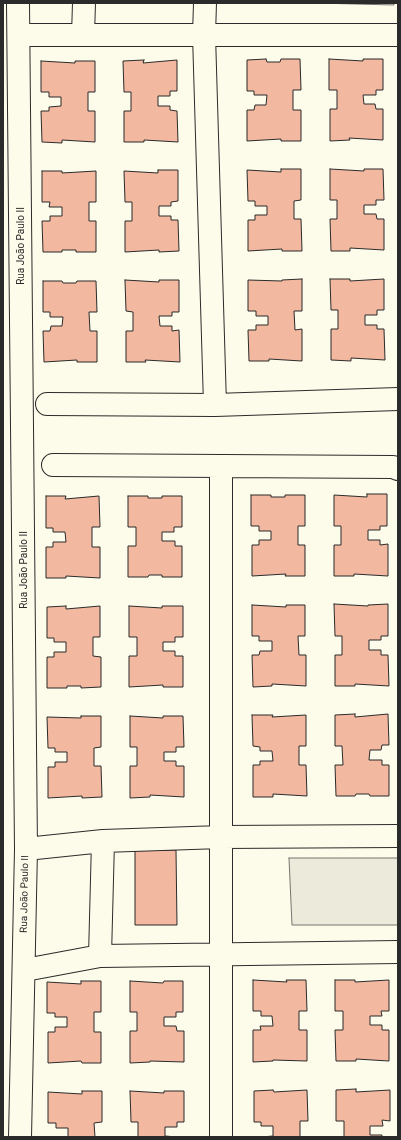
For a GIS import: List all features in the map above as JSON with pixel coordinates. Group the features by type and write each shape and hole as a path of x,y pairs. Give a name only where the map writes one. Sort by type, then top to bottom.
{"street":[{"name":"Rua João Paulo II","path":"18,3 20,35 12,79 26,850 25,970 20,1137"},
{"path":"83,35 84,3"},
{"path":"206,3 204,35 215,405"},
{"path":"20,35 398,35"},
{"path":"47,404 215,405 398,399"},
{"path":"53,465 393,467 398,469"},
{"path":"220,1137 222,954 222,467"},
{"path":"26,850 103,841 221,837 398,836"},
{"path":"100,956 103,841"},
{"path":"25,970 100,956 398,952"}],"shaded area":[{"path":"316,3 394,3 394,5"},
{"path":"289,858 398,858 398,925 292,925"}],"building":[{"path":"266,59 267,62 280,62 281,59 300,59 301,90 293,90 293,110 301,110 301,141 281,141 281,139 247,141 247,110 254,110 255,105 266,105 267,95 254,95 254,91 247,91 247,60"},
{"path":"329,59 363,61 363,59 383,59 383,90 376,90 376,95 363,95 364,104 375,104 376,109 383,109 383,140 349,138 350,140 330,141 330,109 337,109 337,90 329,90"},
{"path":"144,60 143,63 177,60 177,91 170,91 170,96 158,96 158,106 170,106 170,110 177,111 178,142 144,140 144,142 124,142 124,111 131,111 131,92 124,92 123,61"},
{"path":"41,61 75,63 75,61 95,61 95,92 88,92 88,111 95,111 95,142 62,140 62,143 42,142 41,111 49,111 49,107 61,106 61,97 49,97 49,92 41,92"},
{"path":"281,169 301,169 301,200 294,201 294,219 301,219 302,251 282,251 282,249 248,251 248,220 255,220 255,215 267,215 267,206 255,206 255,201 248,201 247,170 281,172"},
{"path":"330,169 364,171 364,169 383,169 384,200 376,200 376,205 364,205 364,214 376,214 377,219 384,219 384,250 350,248 350,251 331,251 330,219 337,219 337,200 330,200"},
{"path":"158,170 178,170 178,201 171,202 171,206 159,206 159,216 171,216 171,220 178,220 179,251 159,252 159,250 125,252 125,221 132,221 132,202 125,202 124,171 158,173"},
{"path":"42,171 62,171 62,173 96,171 96,202 89,202 89,221 96,221 96,252 62,250 62,252 43,252 42,221 50,221 50,216 62,216 62,207 49,207 50,202 42,202"},
{"path":"302,279 302,311 294,311 295,330 302,329 302,361 269,359 269,361 249,361 248,330 256,330 256,325 268,325 268,316 256,316 256,311 248,311 248,280 282,281"},
{"path":"330,279 350,279 350,281 384,279 384,310 377,310 377,315 365,315 365,325 377,325 377,329 384,329 385,360 351,358 351,361 331,360 331,329 338,329 338,310 331,310"},
{"path":"125,280 159,282 159,280 179,280 179,312 172,312 172,316 159,316 160,326 172,326 172,331 179,330 180,362 145,360 146,362 126,362 126,331 133,331 133,312 126,311"},
{"path":"43,281 76,283 77,281 96,281 97,312 89,312 90,331 97,331 97,362 77,362 77,360 44,362 43,331 50,331 51,326 62,326 63,317 50,317 50,312 43,312"},
{"path":"367,494 387,494 387,526 380,526 380,530 368,530 368,540 380,540 380,545 388,544 388,576 354,574 354,576 334,576 334,545 341,545 341,526 334,526 334,495 367,497"},
{"path":"251,495 285,497 285,495 305,495 305,526 298,526 298,545 305,545 305,576 285,576 286,574 252,576 252,545 259,545 259,540 271,540 271,531 259,531 259,526 251,526"},
{"path":"46,496 66,496 65,499 99,496 100,527 92,527 92,547 100,547 100,578 66,576 66,578 46,578 46,547 53,547 53,542 66,542 65,532 53,532 53,528 46,528"},
{"path":"128,496 162,498 162,496 182,496 182,527 174,527 174,532 162,532 162,541 175,541 175,546 182,546 182,577 162,577 162,575 149,575 148,577 128,577 128,546 136,546 136,527 128,527"},
{"path":"334,604 368,606 388,604 388,636 381,636 381,640 369,640 369,650 381,650 381,655 388,655 389,686 355,684 355,686 335,686 335,655 342,655 342,636 335,636"},
{"path":"252,605 286,607 286,605 305,605 305,636 298,636 299,655 306,655 306,686 272,684 272,686 253,687 252,655 259,655 260,651 272,651 272,641 259,641 259,636 252,636"},
{"path":"66,606 66,609 100,606 100,637 93,637 93,656 101,657 101,687 81,688 81,686 67,686 67,688 47,688 47,657 54,657 54,652 66,652 66,642 54,642 54,638 47,638 47,607"},
{"path":"129,606 162,608 162,606 183,606 183,637 175,637 175,642 163,642 163,651 175,651 175,656 183,656 183,687 163,687 163,685 129,687 129,656 137,656 137,637 129,637"},
{"path":"355,714 355,717 388,714 389,745 382,745 381,750 370,750 369,760 382,760 382,765 389,765 389,796 356,794 355,796 336,796 335,765 343,765 342,746 335,746 335,715"},
{"path":"252,715 273,715 272,717 306,715 306,746 299,746 299,765 306,765 307,796 273,794 273,797 253,797 253,765 260,765 260,761 273,761 272,751 260,751 260,747 253,746"},
{"path":"81,716 101,716 101,747 94,748 94,766 101,766 102,797 82,798 82,796 48,798 48,767 55,767 55,762 67,762 67,752 55,752 55,748 48,748 47,717 81,718"},
{"path":"130,716 163,718 163,716 183,716 184,747 176,747 176,752 164,752 164,761 176,761 176,766 184,766 184,797 150,795 150,797 130,798 130,766 137,766 137,747 130,747"},
{"path":"135,850 176,850 177,925 135,925"},
{"path":"253,980 287,982 286,980 306,980 307,1011 299,1011 299,1030 307,1030 307,1061 273,1060 253,1062 253,1030 261,1030 260,1026 273,1026 272,1016 261,1016 261,1011 253,1011"},
{"path":"335,980 355,980 355,982 389,980 389,1011 381,1011 382,1016 370,1016 370,1025 382,1025 382,1030 389,1030 389,1061 356,1059 356,1061 336,1061 335,1030 343,1030 343,1011 335,1011"},
{"path":"81,981 101,981 101,1012 94,1012 94,1032 101,1032 101,1063 82,1063 81,1061 48,1063 48,1032 55,1032 55,1027 67,1027 67,1017 55,1017 55,1013 47,1013 47,982 81,984"},
{"path":"130,981 163,983 164,981 183,981 183,1012 176,1012 176,1017 164,1017 164,1026 176,1026 177,1031 184,1031 184,1062 150,1061 130,1063 130,1031 137,1031 137,1012 130,1012"},
{"path":"356,1089 356,1092 390,1090 390,1121 382,1120 383,1126 370,1126 370,1135 382,1135 382,1137 344,1137 344,1121 336,1121 336,1090"},
{"path":"273,1090 274,1092 307,1090 308,1121 300,1121 300,1137 261,1137 273,1136 273,1126 261,1126 261,1122 254,1122 254,1091"},
{"path":"82,1091 102,1091 102,1122 94,1123 95,1137 68,1137 68,1128 56,1128 56,1123 48,1123 48,1092 82,1094"},
{"path":"130,1091 164,1093 164,1091 184,1091 184,1122 177,1122 177,1127 165,1127 165,1136 177,1137 138,1137 138,1122 131,1122"}]}
